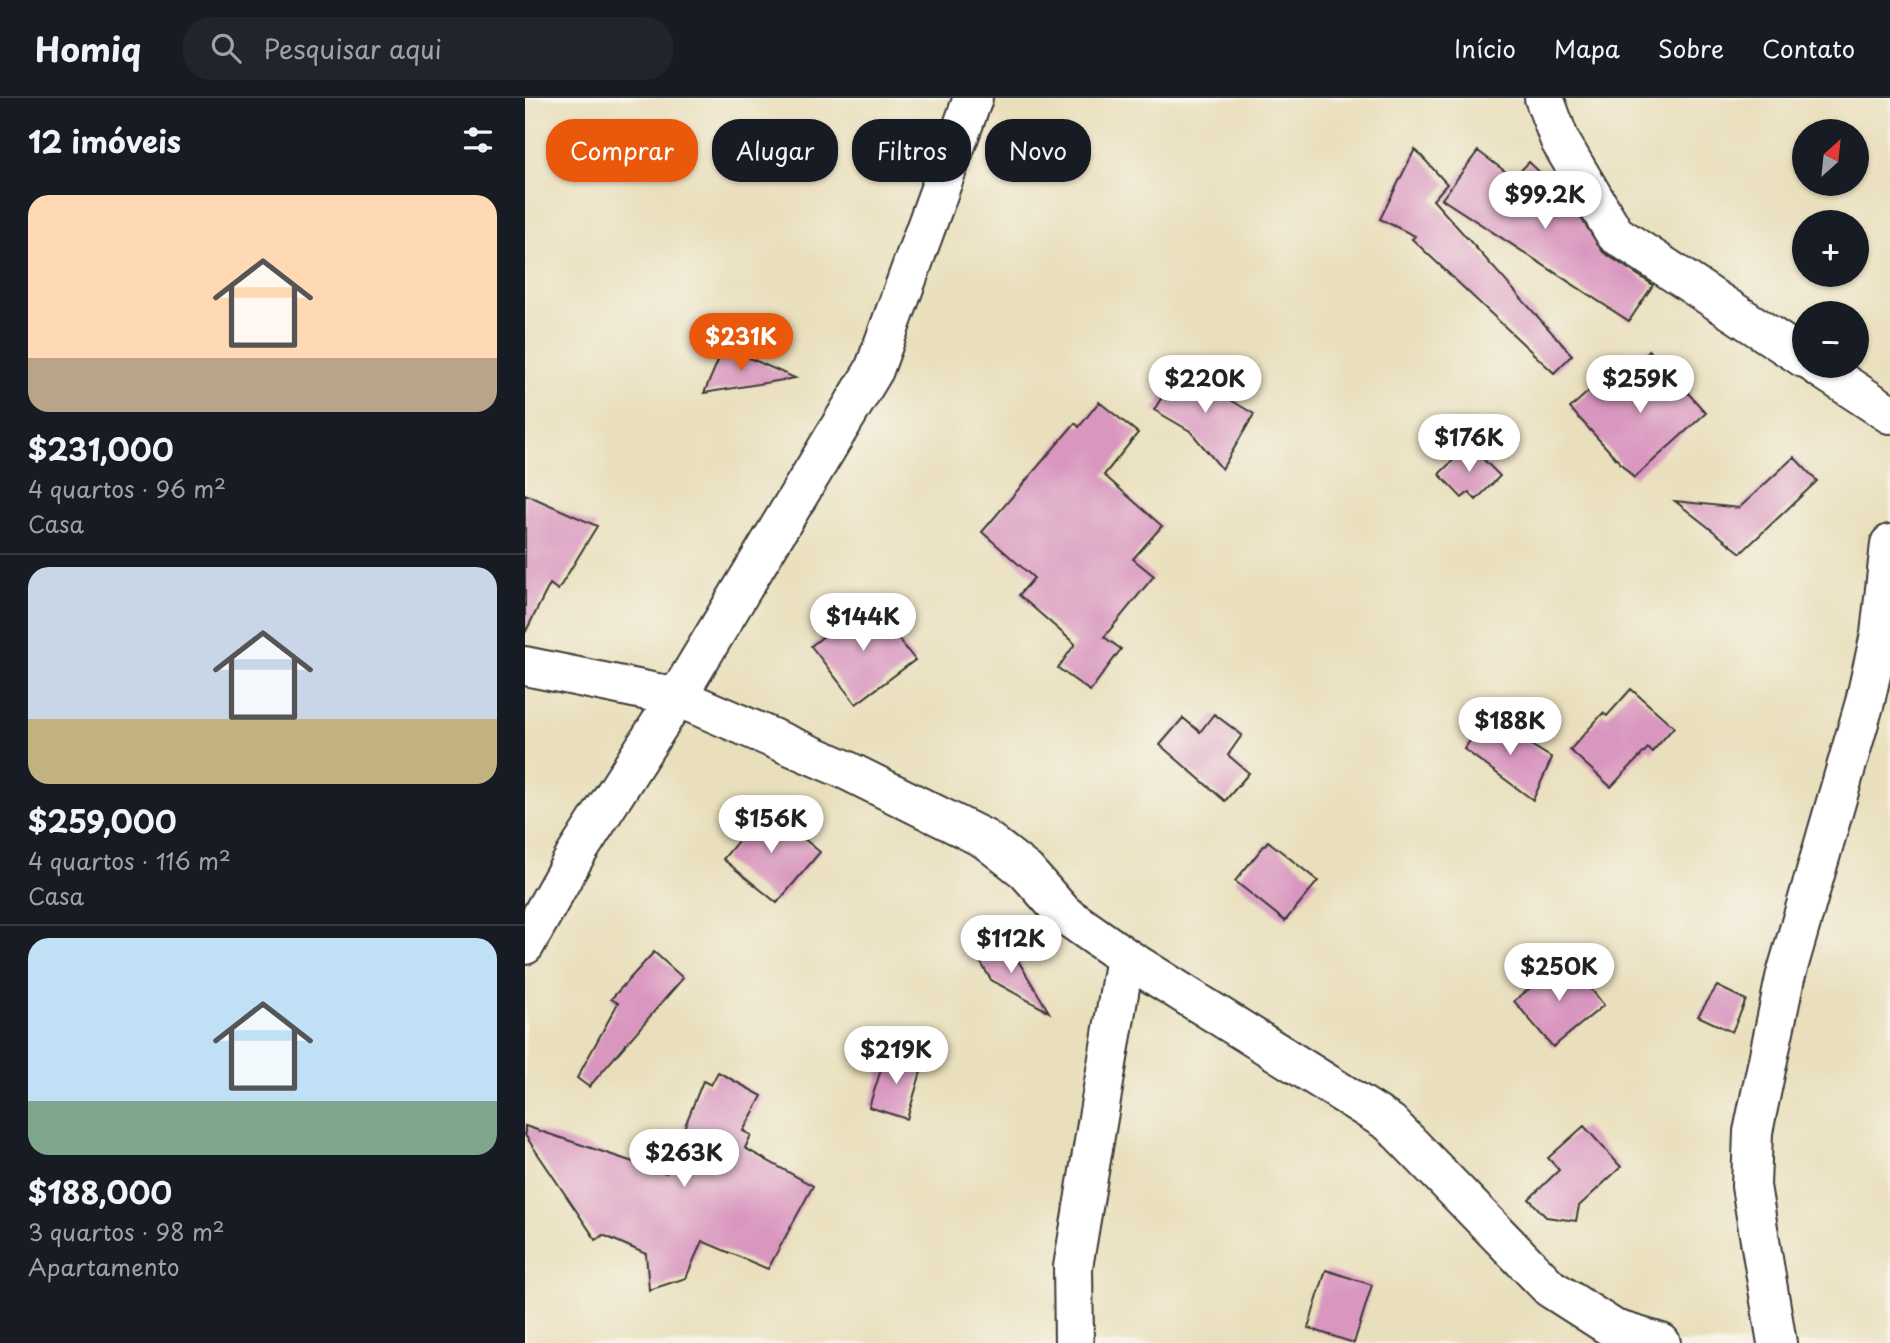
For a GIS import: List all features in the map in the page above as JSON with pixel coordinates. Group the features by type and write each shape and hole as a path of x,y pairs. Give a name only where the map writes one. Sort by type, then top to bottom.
{"street":[{"path":"525,945 575,856 677,697 874,370 974,98"},
{"path":"1544,98 1560,141 1615,234 1792,350"},
{"path":"1835,378 1890,414"},
{"path":"1777,1343 1751,1186 1753,1132 1785,978 1865,702 1880,634 1889,564"},
{"path":"525,666 677,697 844,769 985,839 1026,871 1064,914 1125,957 1390,1123 1550,1288 1614,1329 1661,1343"},
{"path":"1074,1343 1073,1267 1125,957"}],"building":[{"path":"1415,149 1447,184 1433,200 1572,355 1554,373 1412,239 1415,236 1380,219"},
{"path":"1478,151 1514,178 1529,162 1570,201 1603,252 1653,285 1629,321 1442,199"},
{"path":"724,347 795,378 704,393"},
{"path":"1649,350 1706,413 1634,478 1570,408 1598,383 1612,400"},
{"path":"1179,369 1254,414 1222,469 1190,431 1154,410"},
{"path":"1099,402 1138,433 1104,475 1162,526 1133,559 1154,576 1104,637 1121,649 1090,691 1058,668 1075,644 1019,595 1034,578 982,532 1075,423 1079,427"},
{"path":"1469,445 1500,476 1476,500 1469,492 1462,498 1439,474"},
{"path":"1794,457 1817,481 1741,553 1675,501 1739,508"},
{"path":"525,494 597,526 558,590 550,584 525,633"},
{"path":"869,601 915,660 856,704 811,646"},
{"path":"1631,689 1674,727 1652,752 1648,748 1611,787 1570,750 1603,713 1607,716"},
{"path":"1214,714 1242,735 1228,755 1249,773 1225,801 1160,745 1183,718 1200,732"},
{"path":"1487,718 1552,758 1533,800 1464,749"},
{"path":"766,807 820,852 777,903 723,859"},
{"path":"1268,841 1318,881 1285,921 1235,881"},
{"path":"1008,944 1049,1012 991,980 980,961"},
{"path":"654,952 683,978 589,1087 577,1078 618,1003 611,999"},
{"path":"1567,959 1604,1005 1553,1047 1514,1001"},
{"path":"1717,986 1746,1000 1732,1032 1698,1016"},
{"path":"886,1054 923,1065 907,1119 869,1107"},
{"path":"718,1072 762,1096 743,1131 751,1135 745,1148 813,1186 768,1269 702,1241 686,1278 649,1290 646,1254 603,1235 596,1240 525,1135 525,1126 666,1173 703,1081 711,1085"},
{"path":"1584,1126 1621,1167 1579,1206 1576,1221 1546,1217 1529,1199 1559,1170 1548,1158"},
{"path":"1326,1270 1372,1285 1354,1343 1308,1328"}]}
